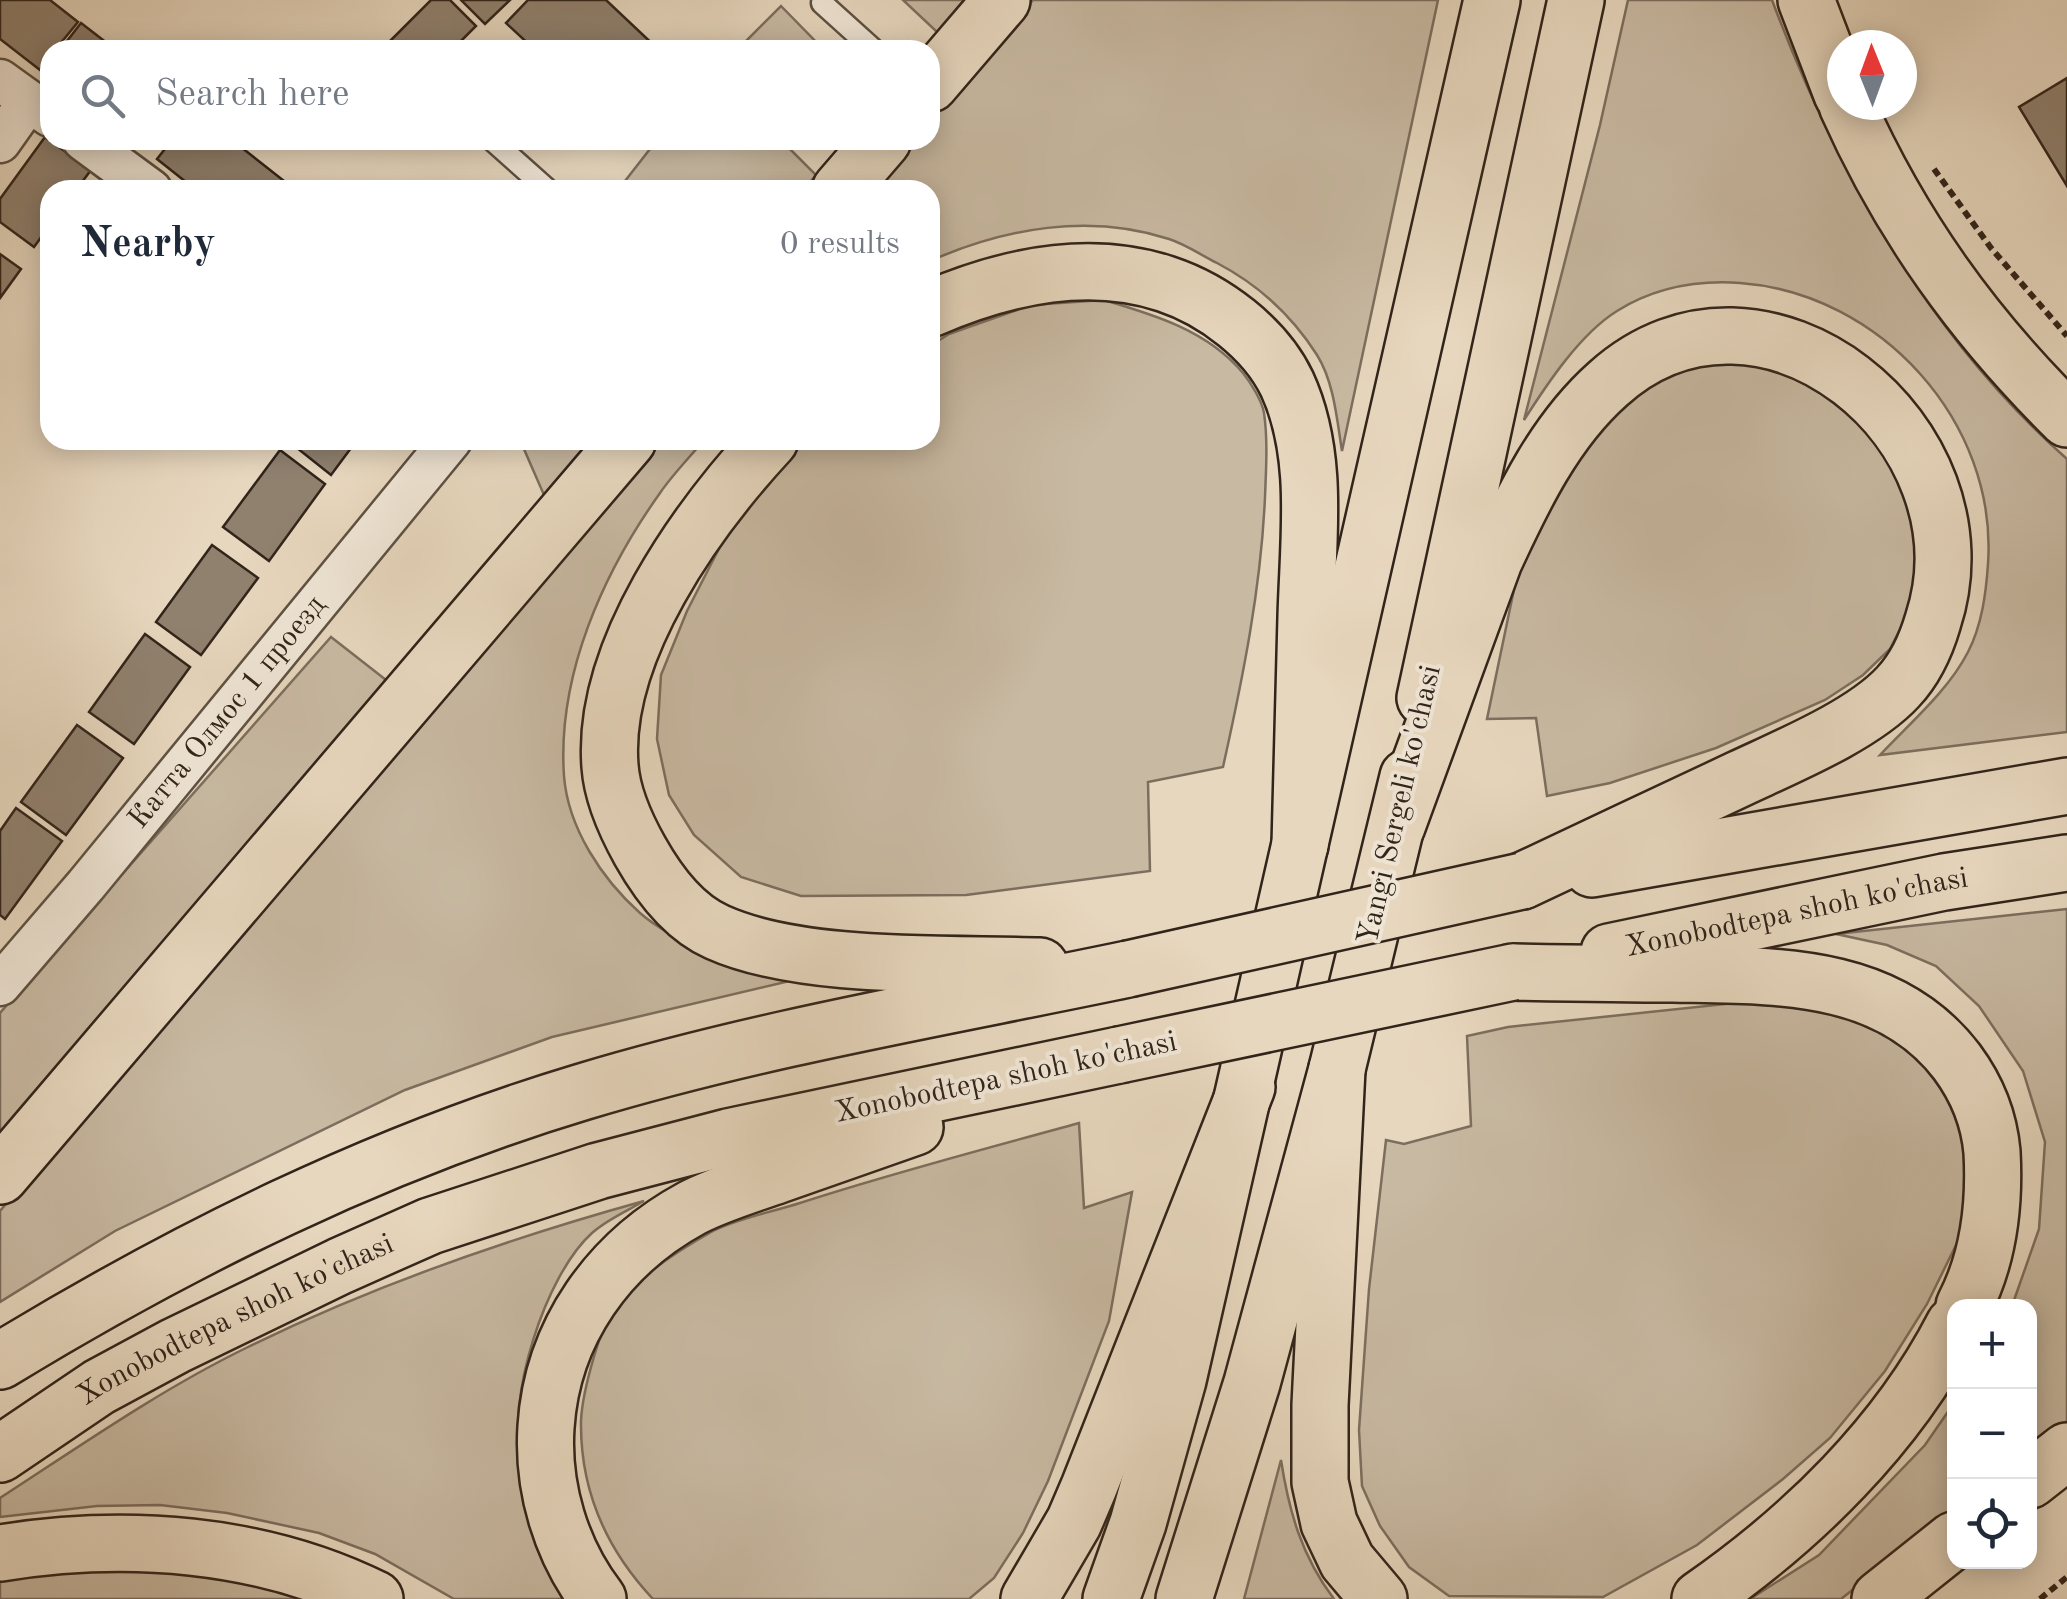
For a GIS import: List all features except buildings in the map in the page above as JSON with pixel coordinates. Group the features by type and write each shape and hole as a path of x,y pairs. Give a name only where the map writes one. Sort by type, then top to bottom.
{"main road":[{"path":"940,72 1002,0"},
{"path":"1111,1599 1138,1524 1173,1398 1492,0"},
{"name":"Yangi Sergeli ko'chasi","path":"1184,1599 1252,1384 1398,826 1576,0"},
{"path":"1806,0 1827,55"},
{"path":"1854,120 1922,247 1964,306 2067,419"},
{"path":"849,180 874,150"},
{"path":"940,306 983,288 1036,276 1124,274 1160,282 1196,297 1256,340 1273,361 1286,382 1302,429 1309,506 1300,845"},
{"path":"1398,826 1494,561 1551,452 1588,404 1629,368 1673,346 1693,341 1742,337 1785,346 1827,364 1889,412 1913,449 1933,494 1945,547 1945,575 1931,630 1914,665 1888,697 1798,751 1522,881"},
{"path":"0,1176 619,450"},
{"path":"762,450 690,538 650,608 620,682 610,765 624,819 652,873 672,898 714,931 767,947 876,961 1128,969"},
{"path":"0,1361 106,1298 252,1220 334,1183 489,1122 664,1068 1522,881 2067,786"},
{"name":"Xonobodtepa shoh ko'chasi","path":"0,1454 98,1387 340,1266 430,1226 598,1171 728,1136 1944,882 2067,863"},
{"path":"1513,972 1765,975 1812,980 1863,993 1919,1024 1947,1048 1977,1092 1991,1144 1991,1223 1980,1271 1967,1299"},
{"path":"598,1599 567,1549 551,1496 545,1444 556,1367 575,1321 602,1280 644,1241 694,1207 1119,1055"},
{"path":"1336,1069 1320,1482 1329,1522 1347,1560 1379,1599"},
{"path":"1029,1599 1074,1522 1089,1487 1247,1087"},
{"path":"1700,1599 1748,1563 1868,1452 1926,1374 1947,1338"},
{"path":"2031,1479 2067,1450"},
{"path":"0,1554 106,1542 187,1547 268,1560 338,1580 375,1599"},
{"path":"1895,1594 1947,1546"}],"street":[{"path":"0,142 26,99"},
{"path":"97,150 138,180"},
{"name":"Катта Олмос 1 проезд","path":"0,985 443,450"}],"lane":[{"path":"822,3 863,40"},
{"path":"503,150 537,180"}],"path":[{"path":"1929,162 1990,248 2067,336"},
{"path":"2040,1599 2067,1577"}],"shaded area":[{"path":"903,0 964,0 937,32"},
{"path":"1033,0 1438,0 1342,451 1323,366 1296,326 1247,281 1187,247 1139,231 1078,226 1017,233 940,257 940,180 879,180 904,150 940,150 940,108"},
{"path":"1628,0 1772,0 1826,126 1892,248 1972,360 2067,459 2067,732 1880,755 1939,693 1973,642 1987,575 1986,512 1973,462 1951,415 1920,374 1883,339 1839,311 1791,292 1740,283 1692,284 1661,291 1617,311 1590,333 1524,420"},
{"path":"781,6 814,40 747,40"},
{"path":"649,150 791,150 816,175 812,180 626,180"},
{"path":"1104,300 1161,319 1197,335 1229,358 1256,392 1263,408 1266,466 1260,565 1223,767 1148,782 1150,871 966,895 801,896 741,877 694,835 669,795 657,739 661,675 687,611 726,535 795,450 940,450 940,340 1031,305"},
{"path":"1752,354 1857,405 1915,499 1916,598 1890,649 1863,675 1825,700 1716,748 1610,783 1547,796 1536,718 1487,719 1517,575 1575,458 1602,419 1667,368"},
{"path":"524,450 582,450 544,495"},
{"path":"647,450 696,450 639,524 588,627 568,700 564,738 567,795 589,851 613,885 640,913 696,946 802,978 552,1037 405,1090 115,1231 0,1302 0,1211"},
{"path":"331,637 386,680 0,1133 0,1013"},
{"path":"2067,909 2067,1421 2037,1445 2037,1299 2014,1299 2039,1229 2045,1142 2023,1071 1979,1006 1936,966 1887,945 1836,934"},
{"path":"1791,997 1897,1035 1955,1095 1972,1186 1957,1243 1927,1304 1885,1371 1830,1438 1697,1545 1603,1597 1449,1596 1409,1567 1380,1526 1362,1486 1359,1430 1369,1289 1386,1140 1404,1144 1471,1126 1467,1036 1508,1027"},
{"path":"1079,1123 1084,1208 1132,1192 1109,1321 1048,1481 1023,1533 994,1578 969,1599 653,1599 609,1539 591,1494 582,1446 582,1409 589,1375 606,1321 620,1298 664,1262 723,1226"},
{"path":"644,1201 598,1228 575,1252 545,1308 524,1374 518,1436 522,1462 572,1599 454,1599 375,1554 319,1533 227,1513 160,1505 97,1506 0,1517 0,1498 151,1400 246,1348 442,1265"},
{"path":"1947,1413 1947,1516 1841,1599 1750,1599 1819,1555 1925,1445"},
{"path":"1281,1460 1299,1533 1313,1567 1334,1599 1244,1599"},
{"path":"180,1567 327,1599 0,1599 0,1577 78,1569"}]}
